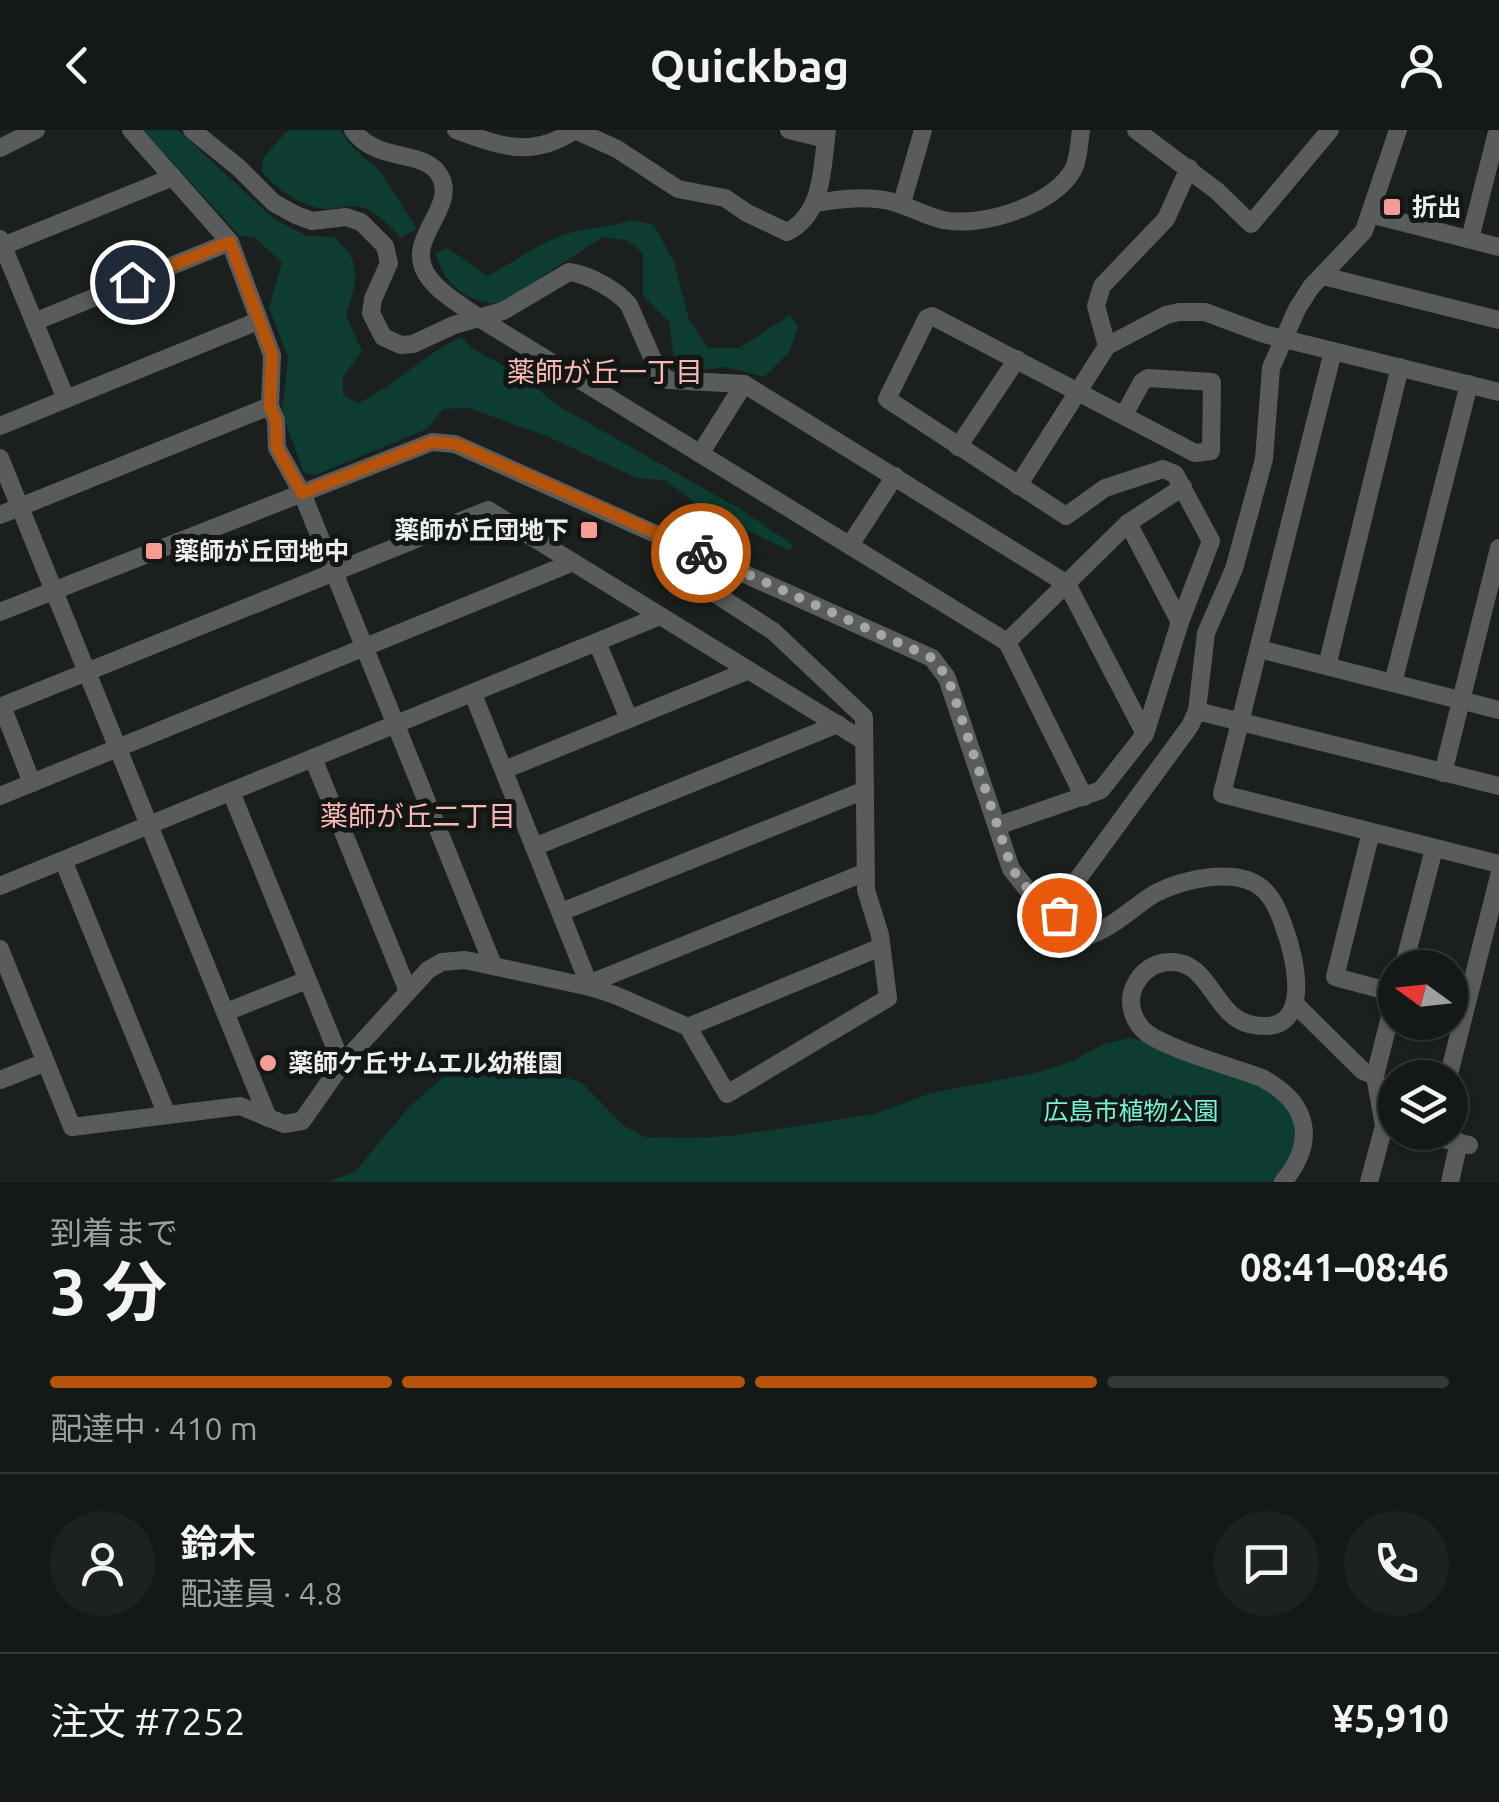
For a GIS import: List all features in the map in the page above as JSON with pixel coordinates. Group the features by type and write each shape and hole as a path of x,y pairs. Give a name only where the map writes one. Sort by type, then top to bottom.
{"street":[{"path":"0,148 36,130"},
{"path":"131,130 230,242 273,362 270,406 276,420 277,448 302,493 492,965"},
{"path":"192,130 274,203 307,220 358,220 382,244 390,263 373,299 372,313 376,326 389,341 408,345 454,325 503,311 563,274 575,272 626,300 658,371 668,380 744,384 1067,584 1144,734"},
{"path":"353,130 372,148 420,161 440,176 444,195 422,242 422,268 432,282 479,318 1007,642 1084,797"},
{"path":"456,130 526,149 575,130 617,149 678,189 725,198 787,232 802,224 815,203 827,135 789,130"},
{"path":"899,130 921,134 902,202"},
{"path":"815,203 859,198 902,202 945,220 1008,214 1024,209 1058,186 1072,171 1081,130"},
{"path":"1136,130 1189,168 1251,224 1330,130"},
{"path":"1283,1182 1297,1165 1304,1146 1300,1115 1291,1100 1262,1078 1148,1034 1131,1009 1131,994 1147,968 1179,961 1202,977 1224,1008 1238,1020 1253,1025 1269,1024 1288,1016 1296,1005 1296,968 1282,920 1266,892 1247,880 1210,878 1165,889 1105,930 1088,936 1067,929 1058,906 1129,806 1174,752 1196,711 1203,646 1234,569 1264,460 1271,368 1311,287 1364,232 1398,130"},
{"path":"1470,239 1496,136 1499,137"},
{"path":"1107,346 1096,306 1102,286 1166,219 1189,168"},
{"path":"66,399 1,242 173,177"},
{"path":"1370,214 1499,247"},
{"path":"34,322 230,242"},
{"path":"1323,276 1499,320"},
{"path":"1018,486 1107,346 1166,315 1192,310 1284,338 1499,392"},
{"path":"996,826 1101,790 1144,734 1211,541 1175,474 1163,469 1105,488 1066,516 886,400 932,316 1195,452 1210,452 1212,382 1148,378 1124,415"},
{"path":"0,426 258,321"},
{"path":"1334,350 1222,794 1499,864"},
{"path":"958,446 1017,359"},
{"path":"1327,666 1400,367"},
{"path":"700,454 744,384"},
{"path":"1394,683 1469,384"},
{"path":"0,515 270,406"},
{"path":"0,612 432,442 456,444 932,658 948,678 1012,869 1024,887 1058,906"},
{"path":"0,458 268,1118"},
{"path":"850,545 894,476"},
{"path":"1007,642 1128,524 1183,487"},
{"path":"32,784 1,707 488,510 864,742"},
{"path":"1128,524 1180,622"},
{"path":"0,949 72,1127 240,1106 284,1124 302,1121 342,1064 428,970 458,959 589,985 688,1027 727,1094 888,998 881,948 868,902 864,717 773,631 683,573 683,545"},
{"path":"1443,773 1499,548"},
{"path":"0,796 571,562"},
{"path":"0,886 660,616"},
{"path":"597,642 629,719"},
{"path":"1259,649 1499,710"},
{"path":"504,770 747,672"},
{"path":"473,694 589,985"},
{"path":"1196,711 1499,786"},
{"path":"534,847 838,724"},
{"path":"313,758 408,991"},
{"path":"561,912 864,790"},
{"path":"231,792 342,1064"},
{"path":"1370,832 1335,978 1378,990"},
{"path":"1408,950 1434,848"},
{"path":"64,860 166,1115"},
{"path":"589,985 866,872"},
{"path":"1453,1060 1499,876"},
{"path":"688,1027 881,948"},
{"path":"226,1012 307,980"},
{"path":"1296,1005 1363,1071 1375,1076"},
{"path":"1378,1087 1375,1076 1384,1040"},
{"path":"0,1080 46,1062"},
{"path":"1370,1182 1381,1150"},
{"path":"1450,1182 1461,1150"}],"green space":[{"path":"143,130 178,130 275,220 307,236 334,237 344,247 355,273 346,315 362,351 343,377 343,395 358,403 461,337 473,349 521,375 557,405 740,509 793,545 790,551 703,509 665,480 636,478 549,437 469,408 443,409 427,429 315,475 304,473 282,412 288,357 269,308 282,262 255,238 239,235"},
{"path":"288,130 340,130 354,149 380,171 417,229 401,237 380,217 362,207 319,208 284,192 261,171 264,157"},
{"path":"631,220 654,225 674,262 689,320 708,348 739,348 790,315 798,327 789,352 764,377 727,367 693,371 674,358 669,322 643,295 643,253 627,240 602,237 502,303 479,301 459,290 444,273 436,252 448,248 487,276 563,235"},
{"name":"広島市植物公園","path":"1129,1038 1245,1075 1276,1095 1287,1107 1297,1131 1293,1156 1274,1182 328,1182 355,1172 408,1108 459,1063 501,1062 546,1070 582,1083 624,1126 645,1137 685,1138 732,1136 875,1114 931,1093 1036,1073 1073,1061 1104,1044"}],"way so far":[{"path":"701,553 932,658 948,678 1016,878 1038,898 1058,906 1059,915"}],"place":[{"name":"折出","path":"1392,207"},
{"name":"薬師が丘団地下","path":"589,530"},
{"name":"薬師が丘団地中","path":"154,551"},
{"name":"薬師ケ丘サムエル幼稚園","path":"268,1063"}],"district":[{"name":"薬師が丘一丁目","path":"605,372"},
{"name":"薬師が丘二丁目","path":"418,816"}],"route":[{"path":"132,282 230,242 272,355 270,406 276,420 277,448 302,493 432,442 456,444 701,553"}]}
